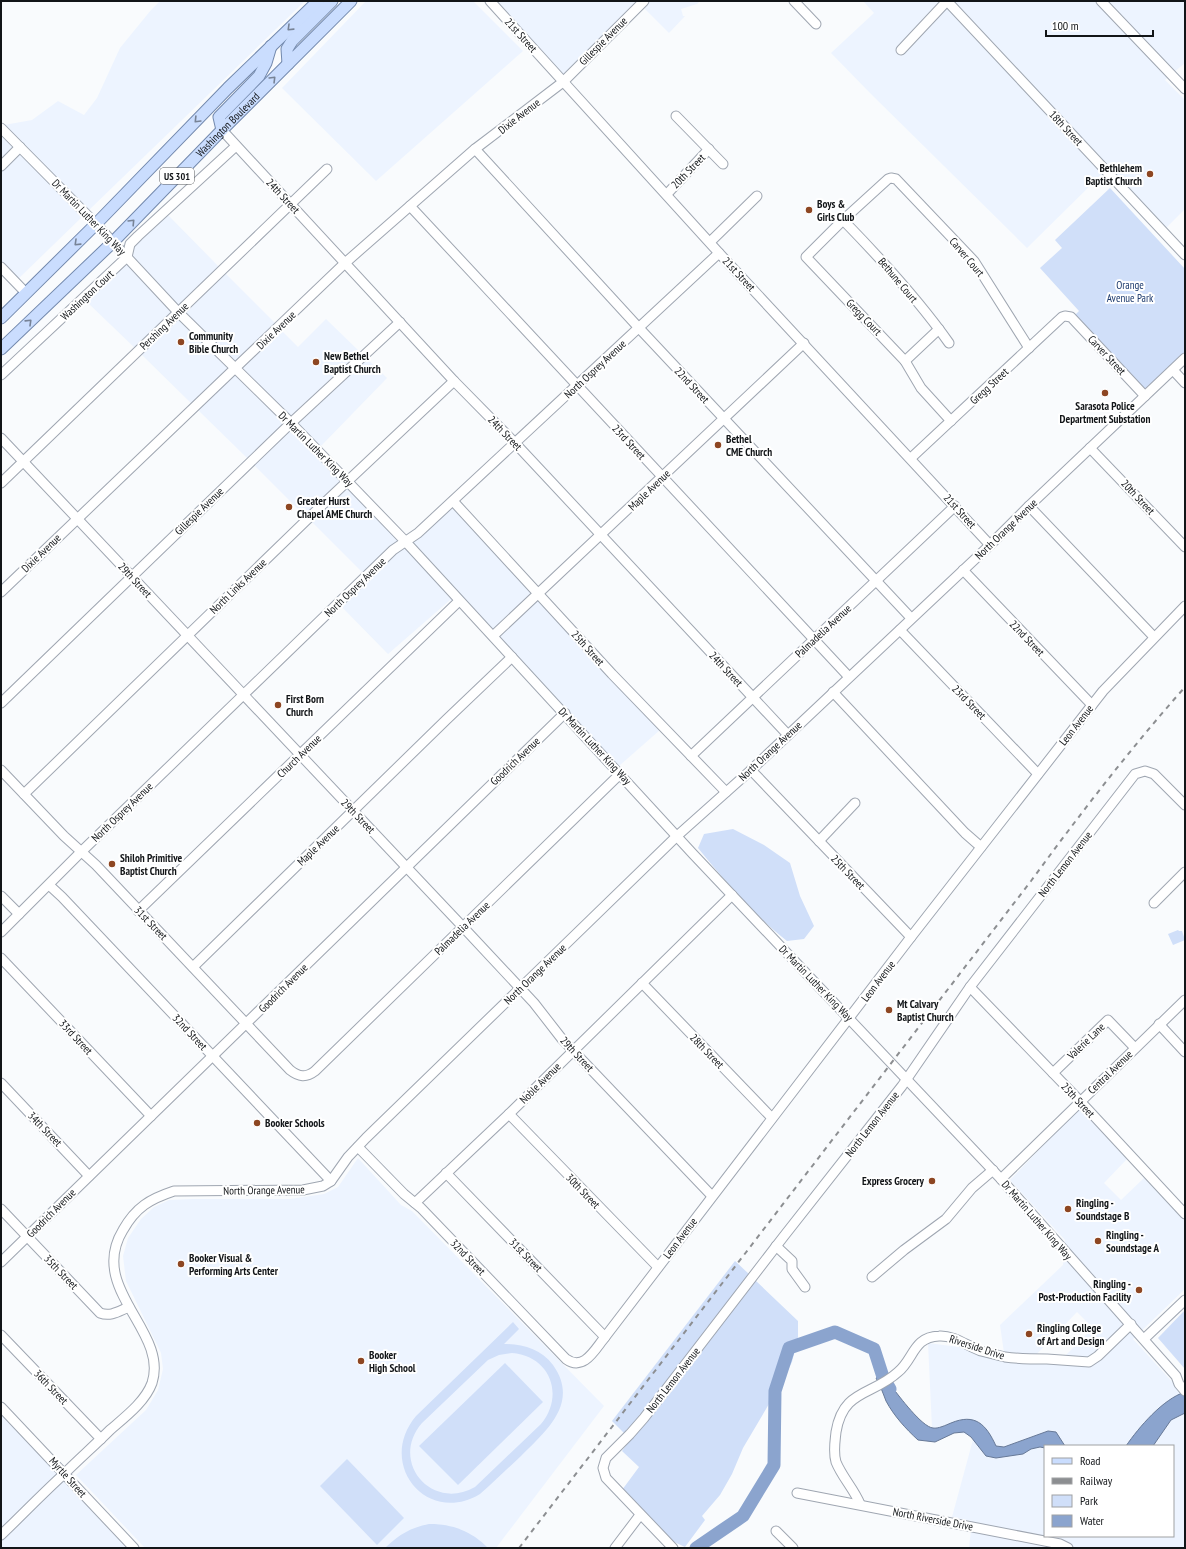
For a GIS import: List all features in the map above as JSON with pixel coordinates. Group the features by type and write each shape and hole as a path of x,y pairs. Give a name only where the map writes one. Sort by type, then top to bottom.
{"main road":[{"name":"US 301","path":"1,318 96,224 228,88 318,1"},
{"path":"288,64 287,48 332,1"},
{"name":"Washington Boulevard","path":"1,349 113,242 351,1"},
{"path":"222,130 219,117 259,76 266,63 271,46"}],"street":[{"name":"21st Street","path":"490,1 719,253 911,458 990,545"},
{"name":"Gillespie Avenue","path":"562,82 644,1"},
{"path":"794,1 816,24"},
{"name":"18th Street","path":"901,50 947,1 1185,255"},
{"path":"1101,1 1185,89"},
{"name":"Dixie Avenue","path":"1,592 345,263 475,149 562,82"},
{"name":"20th Street","path":"676,116 723,164"},
{"name":"Dr Martin Luther King Way","path":"1,128 96,224 178,312 291,423 405,541 732,895 993,1170 1182,1382"},
{"name":"24th Street","path":"222,130 454,381 515,443 788,735"},
{"path":"127,257 130,244 236,146"},
{"path":"1,166 20,147"},
{"name":"22nd Street","path":"475,149 639,328 911,618"},
{"name":"20th Street","path":"667,194 709,149"},
{"name":"Pershing Avenue","path":"1,483 327,169"},
{"name":"Carver Court","path":"844,220 888,179 896,179 974,261 1029,348"},
{"path":"710,242 758,196"},
{"name":"23rd Street","path":"410,206 849,677"},
{"name":"Bethune Court","path":"844,220 886,264 939,328 949,343"},
{"name":"Gregg Court","path":"844,220 806,257 905,361 921,388 952,421"},
{"name":"North Osprey Avenue","path":"1,932 81,852 393,550 418,533 578,386 719,253"},
{"name":"Washington Court","path":"1,375 127,257"},
{"path":"1,267 26,293"},
{"name":"Gregg Street","path":"911,458 1062,318 1068,316"},
{"name":"Carver Street","path":"1068,316 1071,317 1145,396"},
{"name":"Gillespie Avenue","path":"1,703 291,423 400,322"},
{"path":"905,361 939,328"},
{"name":"Maple Avenue","path":"493,636 804,343"},
{"name":"North Orange Avenue","path":"2,1532 142,1400 152,1383 155,1365 150,1347 119,1288 116,1276 115,1251 120,1234 130,1218 143,1205 156,1197 174,1191 303,1190 323,1186 331,1181 358,1147 677,836 751,770 900,630 1185,358"},
{"path":"1173,370 1185,383"},
{"name":"North Links Avenue","path":"24,794 347,481 454,381"},
{"name":"29th Street","path":"1,438 406,866 520,988 573,1051 712,1196"},
{"name":"20th Street","path":"1090,448 1185,547"},
{"name":"25th Street","path":"453,501 612,674 726,792"},
{"name":"Palmadelia Avenue","path":"691,756 955,506"},
{"path":"1029,506 1154,637"},
{"name":"22nd Street","path":"962,570 1092,705"},
{"name":"Church Avenue","path":"138,911 459,601"},
{"name":"Leon Avenue","path":"579,1364 588,1357 605,1337 911,937 1092,705 1115,677 1185,606"},
{"name":"23rd Street","path":"900,630 1038,774"},
{"name":"Maple Avenue","path":"193,967 512,657"},
{"path":"833,692 960,827 981,847"},
{"name":"Goodrich Avenue","path":"1,1262 406,866 565,713"},
{"name":"31st Street","path":"1,770 64,836 96,864 138,911 290,1070 300,1076"},
{"name":"25th Street","path":"751,770 911,937"},
{"name":"North Lemon Avenue","path":"640,1515 604,1475 603,1468 606,1458 644,1418 907,1079 970,987 1135,774 1145,771 1154,774 1185,805"},
{"name":"Palmadelia Avenue","path":"300,1076 309,1075 315,1070 620,774"},
{"path":"819,841 856,804"},
{"path":"1154,903 1185,872"},
{"name":"32nd Street","path":"49,885 331,1181"},
{"name":"Noble Avenue","path":"415,1203 509,1114 732,895"},
{"path":"1,896 19,914"},
{"name":"33rd Street","path":"1,958 151,1116"},
{"name":"28th Street","path":"642,983 772,1118"},
{"name":"25th Street","path":"970,987 1080,1101 1185,1214"},
{"name":"Central Avenue","path":"1001,1179 1185,1000"},
{"name":"Valerie Lane","path":"1053,1073 1108,1020 1135,1048"},
{"path":"1159,1024 1185,1052"},
{"name":"34th Street","path":"1,1083 88,1176"},
{"name":"30th Street","path":"509,1114 658,1267"},
{"name":"32nd Street","path":"358,1147 404,1194 415,1203 566,1359 570,1362 579,1364"},
{"path":"872,1277 904,1250 946,1219 972,1188 993,1170"},
{"name":"31st Street","path":"446,1173 605,1337"},
{"name":"35th Street","path":"1,1209 100,1313 106,1315 112,1314 129,1307"},
{"path":"776,1246 792,1261 792,1270 805,1287"},
{"path":"1144,1339 1185,1300"},
{"name":"Riverside Drive","path":"860,1504 856,1494 837,1464 835,1457 835,1442 839,1418 845,1407 852,1400 890,1379 898,1372 906,1364 916,1345 934,1336 950,1337 982,1351 1004,1357 1089,1362 1098,1356 1131,1324"},
{"name":"36th Street","path":"1,1334 101,1439"},
{"name":"Myrtle Street","path":"1,1407 134,1548"},
{"name":"North Riverside Drive","path":"797,1493 1060,1544 1068,1548"},
{"path":"615,1548 640,1515 671,1548"},
{"path":"776,1531 793,1548"}],"shaded area":[{"path":"160,1 305,1 89,210 4,125 32,120 58,101 84,115 97,98 120,48"},
{"path":"366,1 473,1 523,51 376,181 282,88"},
{"path":"496,1 637,1 563,76"},
{"path":"650,1 700,1 697,4 681,9 683,16 685,16 669,33 643,7"},
{"path":"863,1 941,1 896,51 901,56 947,7 1129,201 1102,174 1027,248 831,53 874,13"},
{"path":"953,1 1095,1 1168,77 1165,80 1185,100 1185,209 1166,228"},
{"path":"1107,1 1185,1 1185,63 1174,72"},
{"path":"1,133 83,216 18,279 1,261"},
{"path":"167,214 219,267 179,306 131,256 134,246"},
{"path":"126,263 173,312 136,349 86,301"},
{"path":"224,272 276,324 235,363 184,311"},
{"path":"178,317 229,369 192,404 141,354"},
{"path":"326,319 361,353 291,417 240,368 281,330 298,347"},
{"path":"366,358 387,378 320,447 296,423"},
{"path":"234,374 285,423 248,459 197,409"},
{"path":"290,428 342,481 305,516 253,464"},
{"path":"347,486 399,541 363,573 311,521"},
{"path":"453,506 533,594 494,631 412,542 421,536"},
{"path":"404,546 453,601 452,602 450,600 388,654 341,606"},
{"path":"538,600 660,730 619,766 499,636"},
{"name":"Ringling College of Art and Design","path":"1079,1108 1127,1159 1104,1183 1121,1200 1144,1178 1185,1221 1185,1289 1133,1339 1176,1386 1185,1391 1185,1548 969,1548 972,1521 952,1517 974,1436 932,1428 928,1343 1004,1353 1000,1325 1063,1265 1065,1240 1010,1180","holes":["1077,1312 1093,1328 1061,1360 1032,1359"]},
{"name":"Booker High School","path":"358,1158 401,1205 412,1211 604,1406 496,1548 145,1548 76,1475 146,1410 158,1390 163,1369 161,1353 126,1281 123,1256 128,1238 141,1219 154,1207 169,1200 290,1199 324,1194 338,1187"},
{"path":"1,1413 58,1474 1,1530"},
{"path":"63,1479 128,1548 1,1548 1,1541"}],"green space":[{"name":"Orange Avenue Park","path":"1110,188 1185,269 1185,352 1144,390 1075,315 1079,311 1040,268 1062,248 1055,240"},
{"path":"733,829 764,845 790,863 800,896 814,926 804,939 787,941 775,931 740,897 698,848 704,834"},
{"path":"1178,930 1182,931 1185,940 1173,945 1168,934"},
{"path":"735,1261 750,1275 641,1416 625,1434 612,1421"},
{"path":"755,1280 798,1321 798,1337 792,1362 782,1382 743,1448 732,1474 720,1495 702,1516 705,1520 685,1547 672,1541 622,1490 639,1467 622,1451"},
{"path":"1185,1310 1185,1369 1158,1338"},
{"path":"513,1322 519,1329 504,1344 525,1346 543,1355 553,1365 560,1379 563,1392 561,1404 556,1415 540,1437 480,1494 460,1502 442,1502 426,1496 413,1485 405,1470 402,1453 405,1434 416,1416","holes":["512,1353 525,1356 536,1361 544,1369 550,1379 552,1401 548,1413 541,1424 475,1487 459,1493 444,1493 430,1488 420,1479 413,1467 410,1453 413,1438 422,1423 488,1360 499,1355"]},
{"path":"505,1363 543,1402 458,1485 419,1446"},
{"path":"347,1459 404,1518 377,1545 320,1486"},
{"path":"429,1524 454,1527 475,1537 488,1548 386,1547 406,1532 416,1527"}],"water":[{"path":"886,1373 891,1385 911,1410 923,1422 933,1428 942,1427 959,1420 967,1419 979,1422 984,1426 996,1446 1004,1447 1048,1431 1056,1432 1064,1445 1044,1445 1044,1448 1031,1449 1023,1454 996,1458 986,1456 971,1437 964,1432 954,1433 935,1442 918,1440 900,1422 893,1412 886,1401 876,1378"},
{"path":"1185,1392 1185,1413 1171,1420 1154,1445 1127,1445 1152,1414 1168,1401"}],"waterway":[{"path":"696,1548 743,1516 774,1465 775,1391 789,1348 835,1332 874,1349 883,1377 890,1389"}],"railway":[{"path":"519,1548 1087,807 1125,758 1185,687"}],"place":[{"name":"Bethlehem Baptist Church","path":"1150,174"},
{"name":"Boys & Girls Club","path":"809,210"},
{"name":"Community Bible Church","path":"181,342"},
{"name":"New Bethel Baptist Church","path":"316,362"},
{"name":"Sarasota Police Department Substation","path":"1105,393"},
{"name":"Bethel CME Church","path":"718,445"},
{"name":"Greater Hurst Chapel AME Church","path":"289,507"},
{"name":"First Born Church","path":"278,705"},
{"name":"Shiloh Primitive Baptist Church","path":"112,864"},
{"name":"Mt Calvary Baptist Church","path":"889,1010"},
{"name":"Booker Schools","path":"257,1123"},
{"name":"Express Grocery","path":"932,1181"},
{"name":"Ringling - Soundstage B","path":"1068,1209"},
{"name":"Ringling - Soundstage A","path":"1098,1241"},
{"name":"Booker Visual & Performing Arts Center","path":"181,1264"},
{"name":"Ringling - Post-Production Facility","path":"1139,1290"},
{"name":"Ringling College of Art and Design","path":"1029,1334"},
{"name":"Booker High School","path":"361,1361"}]}
